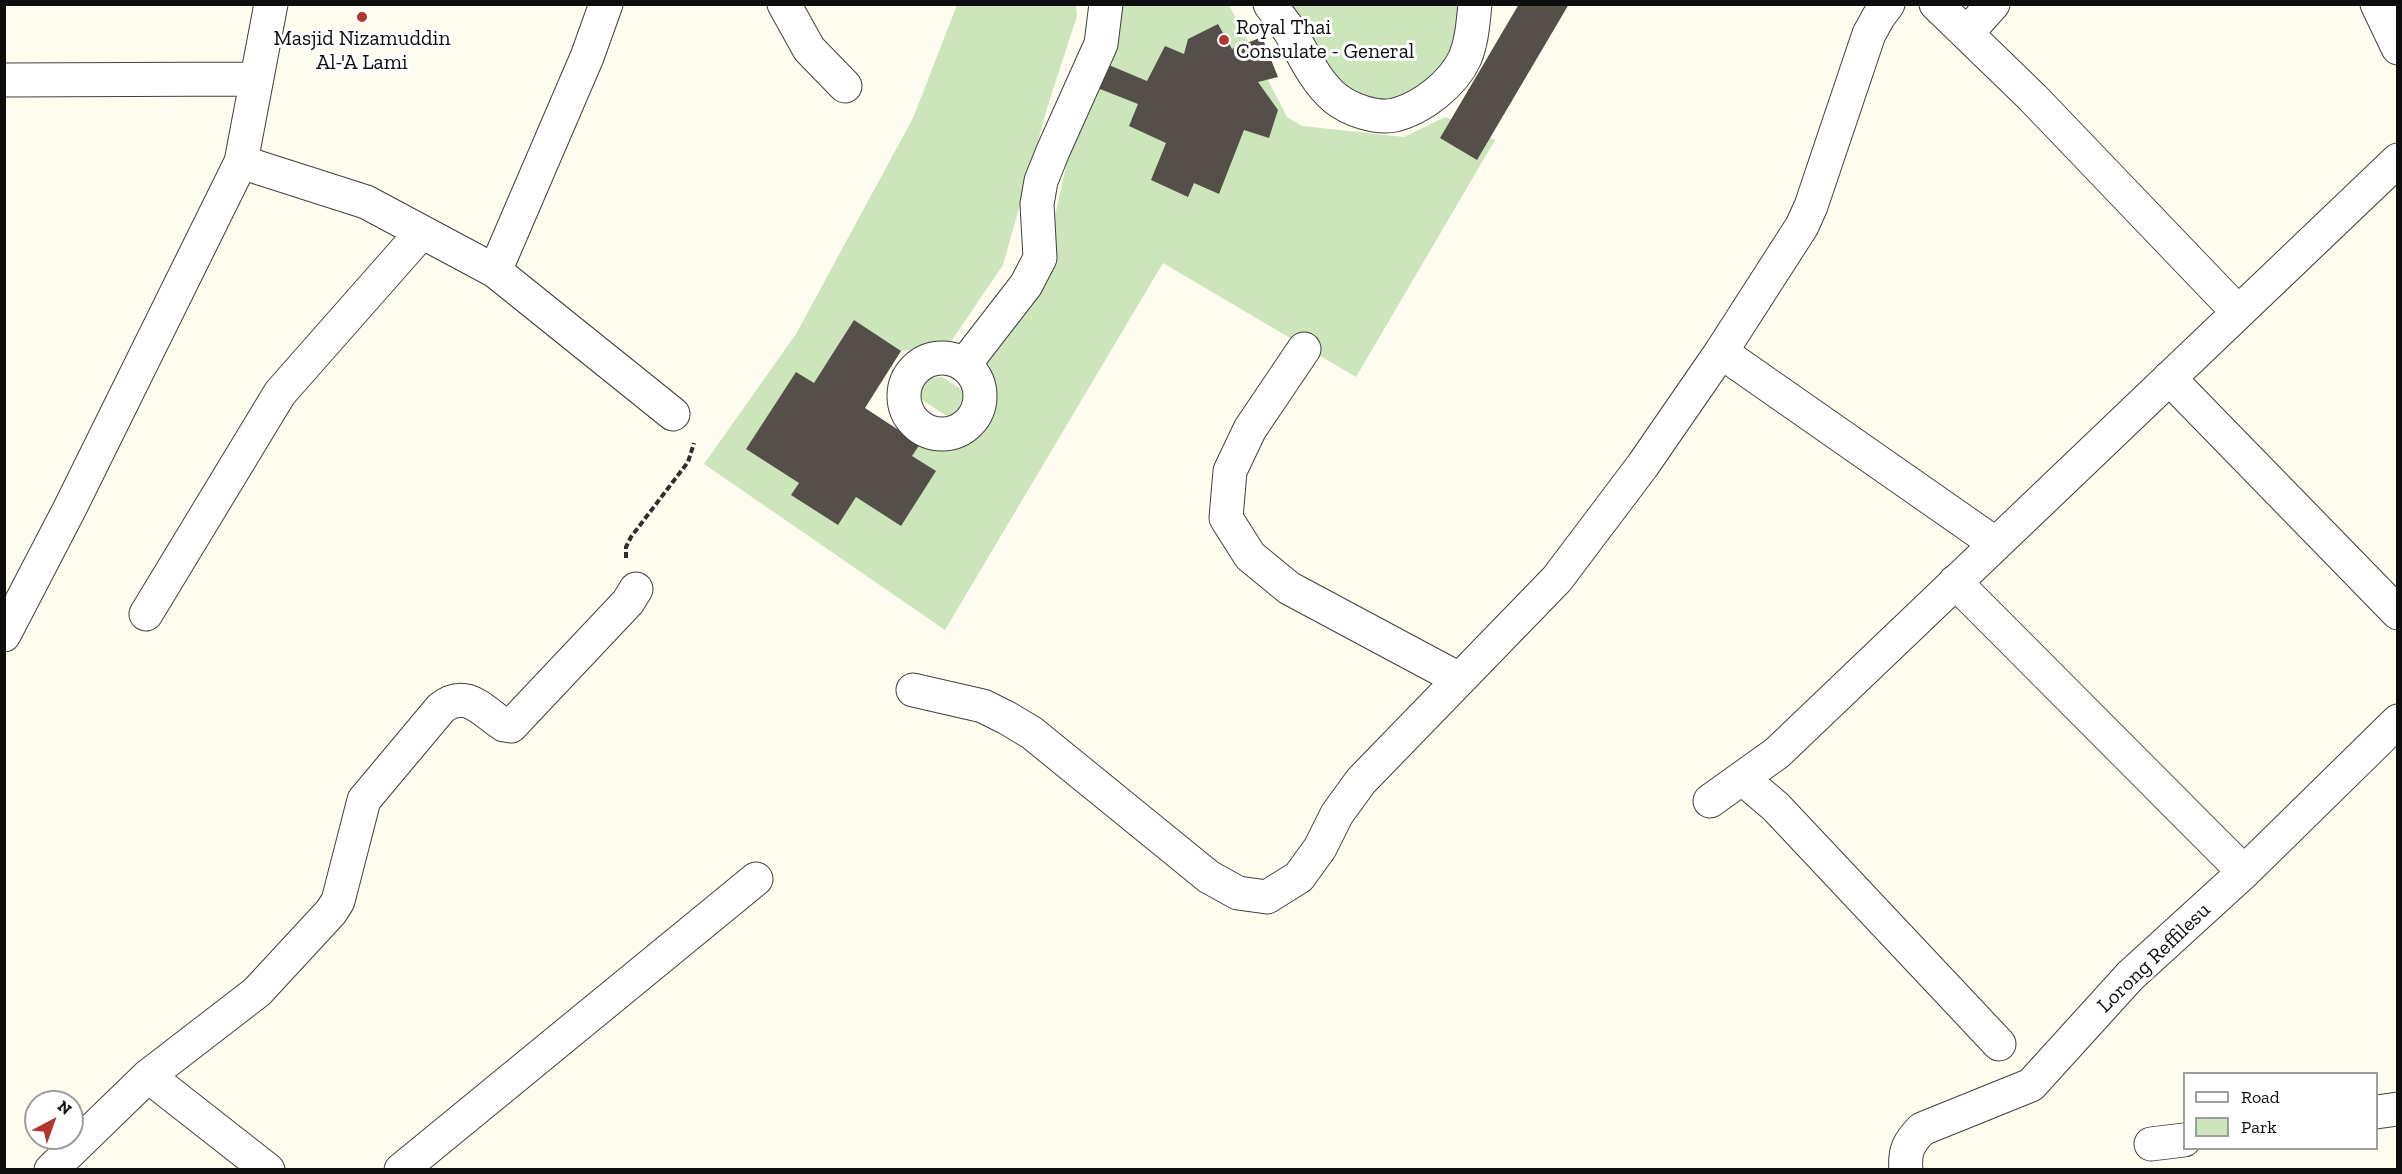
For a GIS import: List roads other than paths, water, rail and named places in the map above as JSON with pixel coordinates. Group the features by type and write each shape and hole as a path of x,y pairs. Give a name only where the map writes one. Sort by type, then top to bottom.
{"street":[{"path":"4,635 76,498 241,162 271,4"},
{"path":"495,271 587,57 606,4"},
{"path":"784,4 809,49 845,86"},
{"path":"964,365 1026,285 1040,258 1037,204 1041,181 1101,44 1106,4"},
{"path":"1270,4 1313,74 1336,99 1364,113 1394,115 1423,103 1454,74 1464,59 1473,33 1475,4"},
{"path":"913,690 982,706 1007,718 1032,734 1209,877 1238,893 1267,897 1299,877 1320,848 1337,814 1361,781 1557,579 1643,465 1721,352 1802,226 1811,206 1869,34 1888,4"},
{"path":"1936,4 2033,98 2238,312"},
{"path":"1967,33 1993,4"},
{"path":"2377,4 2397,48"},
{"path":"4,81 256,79"},
{"path":"1710,801 1777,753 2397,160"},
{"path":"241,162 366,202 495,271 673,414"},
{"path":"146,614 280,393 422,232"},
{"path":"1304,349 1250,429 1230,471 1226,518 1251,556 1289,588 1459,679"},
{"path":"1721,352 1996,544"},
{"path":"2169,378 2397,613"},
{"path":"1955,582 2244,872"},
{"path":"51,1170 148,1076 257,992 331,912 339,901 364,800 441,708 449,702 468,701 504,725 511,726 628,602 636,589"},
{"name":"Lorong Reffilesu","path":"1906,1170 1905,1153 1911,1140 1922,1129 2031,1085 2130,976 2244,872 2397,723"},
{"path":"1742,778 1776,807 1999,1044"},
{"path":"401,1170 756,879"},
{"path":"148,1076 268,1170"},
{"path":"2378,1112 2397,1109"},
{"path":"2151,1144 2183,1140"}],"place":[{"name":"Masjid Nizamuddin Al-'A Lami","path":"362,17"},
{"name":"Royal Thai Consulate - General","path":"1224,40"}]}
